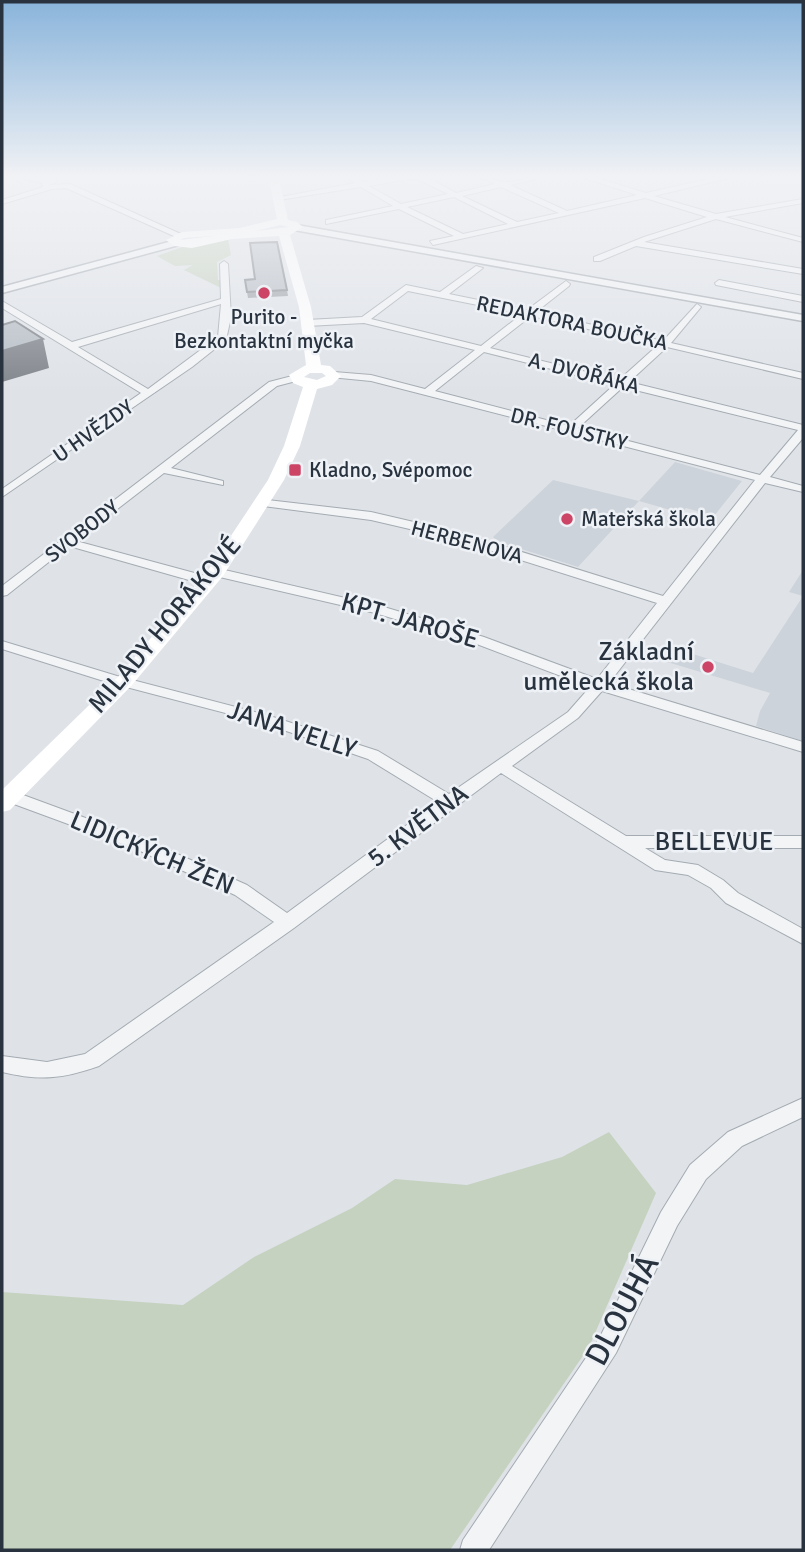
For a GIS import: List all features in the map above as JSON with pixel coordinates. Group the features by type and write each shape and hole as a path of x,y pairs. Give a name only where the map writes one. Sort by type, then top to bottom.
{"main road":[{"name":"MILADY HORÁKOVÉ","path":"6,800 125,681 212,576 263,502 292,446 307,377 307,323 292,247"},
{"path":"307,377 325,369 334,375"}],"street":[{"path":"2,290 148,247"},
{"path":"404,247 803,318"},
{"path":"597,259 622,247"},
{"path":"659,247 803,272"},
{"path":"734,269 741,261"},
{"path":"148,393 223,338 226,300 224,264"},
{"path":"442,295 479,268"},
{"path":"726,276 719,283 803,299"},
{"path":"426,393 566,284"},
{"name":"REDAKTORA BOUČKA","path":"364,320 406,288 531,313 803,376"},
{"path":"70,346 226,300"},
{"name":"U HVĚZDY","path":"2,304 148,393 2,494"},
{"path":"571,429 666,343 697,307"},
{"path":"307,323 364,320"},
{"name":"A. DVOŘÁKA","path":"364,320 803,429"},
{"name":"DR. FOUSTKY","path":"334,375 372,378 803,489"},
{"name":"SVOBODY","path":"2,592 273,384 307,377"},
{"name":"5. KVĚTNA","path":"2,1064 42,1073 60,1071 92,1060 288,923 449,802 573,715 803,429"},
{"path":"162,469 219,483"},
{"name":"HERBENOVA","path":"263,502 371,516 461,537 666,601"},
{"name":"KPT. JAROŠE","path":"67,542 212,576 379,610 479,640 599,685"},
{"name":"JANA VELLY","path":"2,645 265,719 373,755 449,802"},
{"path":"599,685 803,747"},
{"name":"BELLEVUE","path":"501,766 661,866 692,869 717,884 732,898 803,937"},
{"name":"LIDICKÝCH ŽEN","path":"6,800 167,856 241,890 288,923"},
{"name":"BELLEVUE","path":"625,842 803,842"},
{"name":"DLOUHÁ","path":"480,1548 608,1345 669,1219 698,1172 735,1139 803,1107"}],"shaded area":[{"name":"Mateřská škola","path":"675,462 742,481 714,516 686,508 681,513 639,501"},
{"name":"Mateřská škola","path":"553,480 639,501 578,567 499,542 493,537"},
{"path":"803,570 803,596 789,592"},
{"name":"Základní umělecká škola","path":"803,596 803,741 756,726 760,711 770,693 664,661 674,648 753,673"}],"green space":[{"path":"181,247 230,247 231,255 217,262 218,280 223,280 221,288 184,270 193,265 175,266 157,256"},
{"path":"609,1132 656,1193 589,1347 450,1550 2,1550 2,1292 183,1305 254,1257 352,1208 395,1179 467,1185 562,1157"}],"building":[{"path":"251,247 278,247 287,290 247,292 245,280 255,279"},
{"path":"15,321 43,339 2,351 2,325"}],"place":[{"name":"Purito - Bezkontaktní myčka","path":"264,293"},
{"name":"Kladno, Svépomoc","path":"295,470"},
{"name":"Mateřská škola","path":"567,519"},
{"name":"Základní umělecká škola","path":"708,667"}]}
